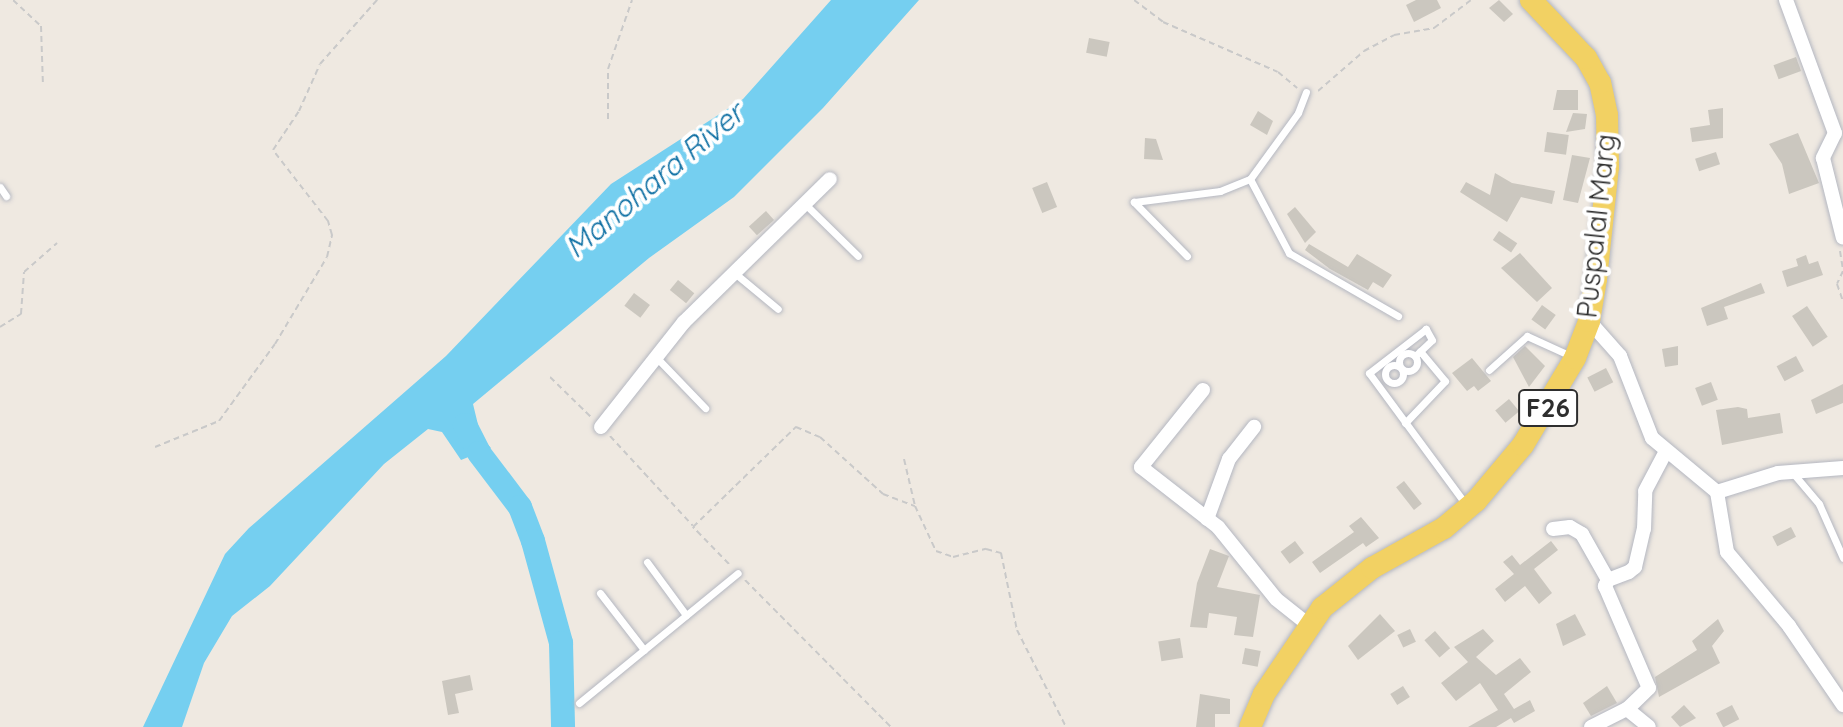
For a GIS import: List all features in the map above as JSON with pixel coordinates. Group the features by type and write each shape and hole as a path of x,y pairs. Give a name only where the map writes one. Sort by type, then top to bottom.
{"main road":[{"name":"Puspalal Marg","path":"1250,727 1264,694 1310,626 1342,589 1469,508 1523,445 1575,358 1589,321 1608,167 1607,115 1600,83 1586,58 1531,0"}],"street":[{"path":"1786,0 1835,133 1823,158 1843,240"},
{"path":"601,427 655,357 830,179"},
{"path":"1589,321 1620,356 1652,438 1665,453 1717,492 1727,552 1789,626 1843,705"},
{"path":"1203,390 1141,467 1207,519 1276,599 1310,626"},
{"path":"1207,519 1229,459 1254,427"},
{"path":"1591,727 1627,709 1649,688 1605,586 1608,580 1635,567 1645,491 1665,453"},
{"path":"1717,492 1792,471 1843,468"},
{"path":"1553,529 1570,527 1582,534 1608,580"},
{"path":"1627,709 1649,727"}],"lane":[{"path":"1187,256 1134,202 1220,191 1250,179 1298,113 1306,92"},
{"path":"1250,179 1289,253 1398,316"},
{"path":"0,187 6,196"},
{"path":"805,203 858,256"},
{"path":"737,275 778,309"},
{"path":"1417,354 1401,356 1401,368 1413,369 1417,354 1432,340 1426,329 1369,373 1469,508"},
{"path":"1489,370 1527,336 1575,358"},
{"path":"1405,423 1445,381 1417,354"},
{"path":"655,357 705,408"},
{"path":"1792,471 1819,504 1843,558"},
{"path":"647,562 686,615"},
{"path":"579,703 738,573"},
{"path":"600,593 644,650"}],"path":[{"path":"13,0 41,26 43,85"},
{"path":"155,447 219,421 275,344 327,257 332,235 328,221 273,150 293,122 320,64 377,0"},
{"path":"608,119 608,69 632,0"},
{"path":"1134,0 1163,22 1278,72 1306,92 1332,83 1344,65 1364,51 1394,35 1434,28 1471,0"},
{"path":"1843,240 1837,284 1843,301"},
{"path":"0,327 21,314 24,272 57,243"},
{"path":"550,377 891,727"},
{"path":"693,527 796,427 820,437 883,494 915,506"},
{"path":"904,459 915,506 936,551 944,556 986,549 1001,553 1017,630 1066,727"}],"water":[{"name":"Manohara River","path":"831,0 919,0 823,108 734,197 649,258 473,404 481,437 491,448 461,460 442,432 428,429 384,464 270,586 232,616 204,663 182,727 143,727 225,554 249,528 446,356 611,184 743,99"}],"building":[{"path":"1416,0 1437,0 1441,8 1414,22 1406,5"},
{"path":"1499,0 1513,14 1504,22 1489,8"},
{"path":"1089,38 1110,42 1107,57 1086,53"},
{"path":"1796,57 1801,71 1779,79 1773,65"},
{"path":"1557,90 1578,90 1578,110 1553,110"},
{"path":"1723,108 1723,138 1692,142 1690,128 1710,125 1708,110"},
{"path":"1258,111 1273,121 1267,135 1250,125"},
{"path":"1573,113 1587,114 1585,129 1566,132"},
{"path":"1547,132 1569,135 1566,155 1544,152"},
{"path":"1798,133 1819,183 1789,194 1782,164 1769,144"},
{"path":"1145,138 1156,139 1163,160 1144,159"},
{"path":"1716,152 1720,164 1699,171 1695,159"},
{"path":"1572,155 1590,158 1578,203 1563,200"},
{"path":"1495,173 1512,183 1555,191 1552,204 1521,197 1507,222 1460,192 1466,182 1490,195"},
{"path":"1047,182 1057,207 1042,213 1032,188"},
{"path":"1295,207 1316,232 1305,243 1287,214"},
{"path":"766,211 774,220 757,235 749,226"},
{"path":"1499,231 1517,243 1511,252 1493,240"},
{"path":"1309,244 1348,267 1357,254 1392,275 1383,288 1373,282 1368,290 1330,269 1305,250"},
{"path":"1520,253 1552,288 1537,302 1501,268"},
{"path":"1806,255 1809,264 1818,261 1823,275 1787,287 1782,271 1798,266 1796,259"},
{"path":"678,280 694,293 686,303 670,290"},
{"path":"1761,283 1765,293 1724,307 1728,319 1707,326 1701,308"},
{"path":"634,293 650,305 640,318 624,306"},
{"path":"1542,305 1556,315 1545,330 1531,320"},
{"path":"1807,306 1828,337 1813,347 1792,316"},
{"path":"1525,346 1545,366 1529,387 1513,357"},
{"path":"1678,346 1678,365 1665,367 1662,349"},
{"path":"1796,356 1804,371 1785,381 1777,366"},
{"path":"1472,358 1491,381 1478,391 1474,386 1467,391 1452,373"},
{"path":"1606,368 1613,382 1595,392 1587,378"},
{"path":"1711,382 1718,400 1702,406 1695,388"},
{"path":"1843,384 1843,403 1816,414 1811,400"},
{"path":"1509,399 1519,411 1505,423 1495,411"},
{"path":"1747,409 1748,418 1780,413 1783,433 1722,445 1716,410"},
{"path":"1404,481 1422,504 1414,510 1396,487"},
{"path":"1361,517 1379,538 1366,547 1363,543 1320,573 1312,562 1354,532 1349,526"},
{"path":"1791,527 1796,537 1777,546 1772,537"},
{"path":"1295,541 1304,553 1290,564 1281,552"},
{"path":"1551,541 1558,550 1534,569 1552,593 1539,604 1525,586 1505,602 1495,589 1514,574 1503,562 1512,555 1520,565"},
{"path":"1210,549 1229,556 1217,587 1260,595 1253,637 1234,635 1237,617 1209,613 1207,628 1190,627 1197,583"},
{"path":"1380,614 1395,631 1358,660 1348,646"},
{"path":"1575,614 1586,635 1563,646 1556,624"},
{"path":"1718,619 1724,631 1712,646 1720,663 1659,697 1655,677 1697,650 1692,641"},
{"path":"1410,629 1416,642 1403,648 1397,635"},
{"path":"1483,629 1494,641 1476,657 1496,675 1520,658 1531,672 1504,694 1514,709 1530,700 1535,711 1514,723 1511,718 1496,727 1468,727 1498,710 1480,683 1456,701 1441,683 1468,662 1454,647"},
{"path":"1435,631 1450,648 1440,658 1424,640"},
{"path":"1180,638 1183,658 1161,661 1158,641"},
{"path":"1245,648 1261,651 1258,667 1242,664"},
{"path":"470,675 473,690 455,694 459,713 448,715 442,681"},
{"path":"1403,686 1410,697 1397,705 1390,694"},
{"path":"1607,686 1617,703 1591,716 1583,703"},
{"path":"1200,694 1230,699 1230,714 1215,714 1215,727 1196,727"},
{"path":"1684,705 1696,718 1680,727 1671,717"},
{"path":"1732,705 1739,719 1723,727 1716,713"}],"waterway":[{"path":"465,425 479,453 520,507 533,541 561,643 563,727"}]}
